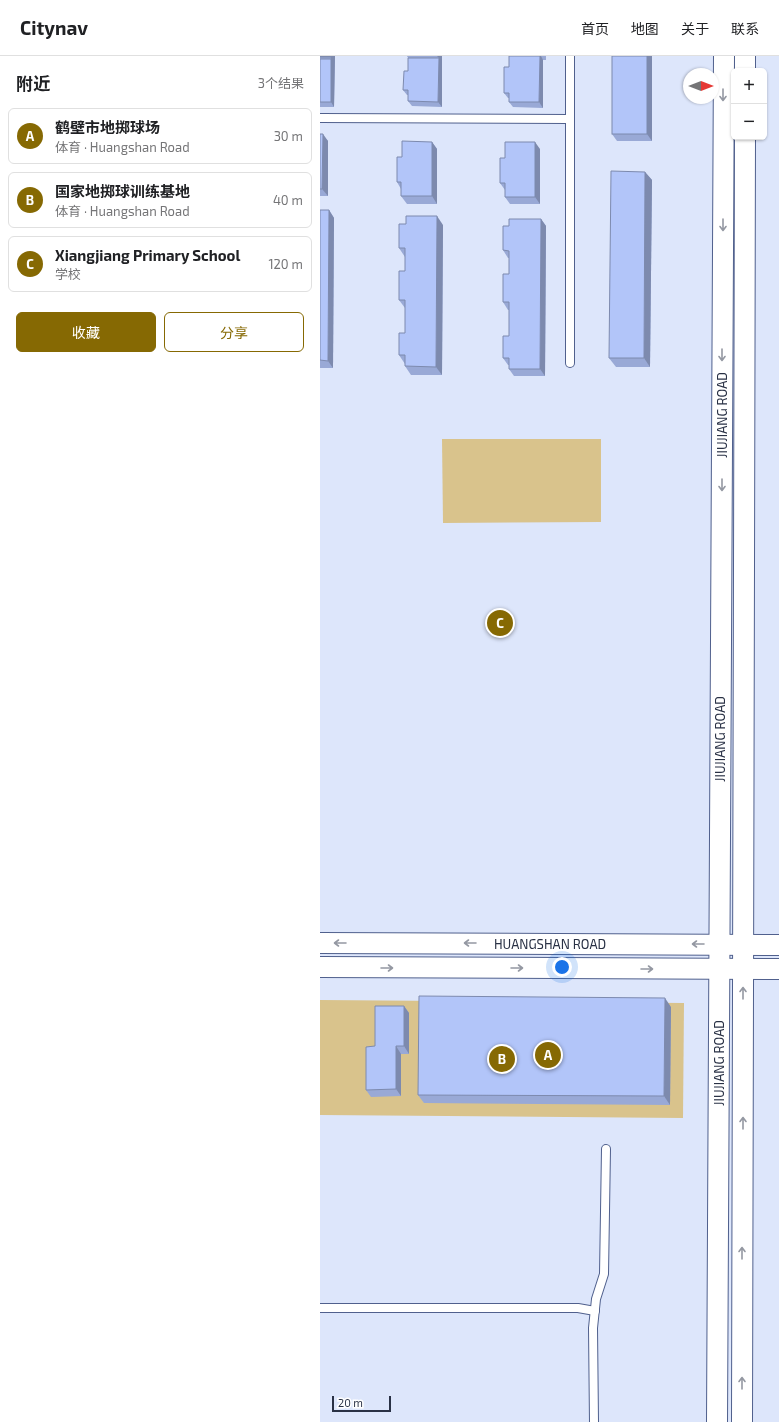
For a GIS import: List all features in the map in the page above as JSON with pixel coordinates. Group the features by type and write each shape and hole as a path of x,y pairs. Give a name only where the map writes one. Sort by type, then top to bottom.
{"street":[{"name":"JIUJIANG ROAD","path":"717,1422 724,56"},
{"path":"745,56 745,68"},
{"name":"JIUJIANG ROAD","path":"742,1422 745,140"},
{"name":"HUANGSHAN ROAD","path":"320,943 779,945"},
{"name":"HUANGSHAN ROAD","path":"320,967 779,969"}],"lane":[{"path":"570,56 570,363"},
{"path":"320,118 570,119"},
{"path":"594,1422 594,1328 596,1299 604,1274 606,1149"},
{"path":"320,1308 578,1308 595,1311"}],"shaded area":[{"path":"442,439 601,439 601,522 443,523"},
{"path":"320,1000 684,1003 683,1118 320,1115"}],"building":[{"path":"509,56 540,56 539,102 509,102 509,93 504,93 504,67 509,67"},
{"path":"612,56 647,56 647,134 612,134"},
{"path":"408,58 439,58 438,102 408,101 408,90 403,90 404,71 408,71"},
{"path":"320,59 331,59 331,102 320,102"},
{"path":"320,134 323,134 322,189 320,189"},
{"path":"402,141 432,142 432,196 401,196 401,182 397,182 397,157 402,157"},
{"path":"505,142 535,142 535,197 505,197 505,183 500,183 500,158 505,158"},
{"path":"611,171 645,172 644,358 609,358"},
{"path":"320,210 329,210 328,361 320,360"},
{"path":"406,216 437,216 436,367 405,366 405,355 399,355 399,333 405,333 405,300 399,300 399,271 405,271 405,248 399,248 399,224 406,224"},
{"path":"509,219 541,219 540,369 509,369 509,358 503,358 503,336 509,336 509,302 503,302 503,274 509,274 509,251 503,250 503,226 509,226"},
{"path":"419,996 665,998 664,1096 418,1095"},
{"path":"375,1006 404,1006 404,1046 396,1046 396,1089 366,1090 366,1047 375,1046"}],"place":[{"name":"Xiangjiang Primary School","path":"500,623"},
{"name":"鹤壁市地掷球场","path":"548,1055"},
{"name":"国家地掷球训练基地","path":"502,1059"}]}
